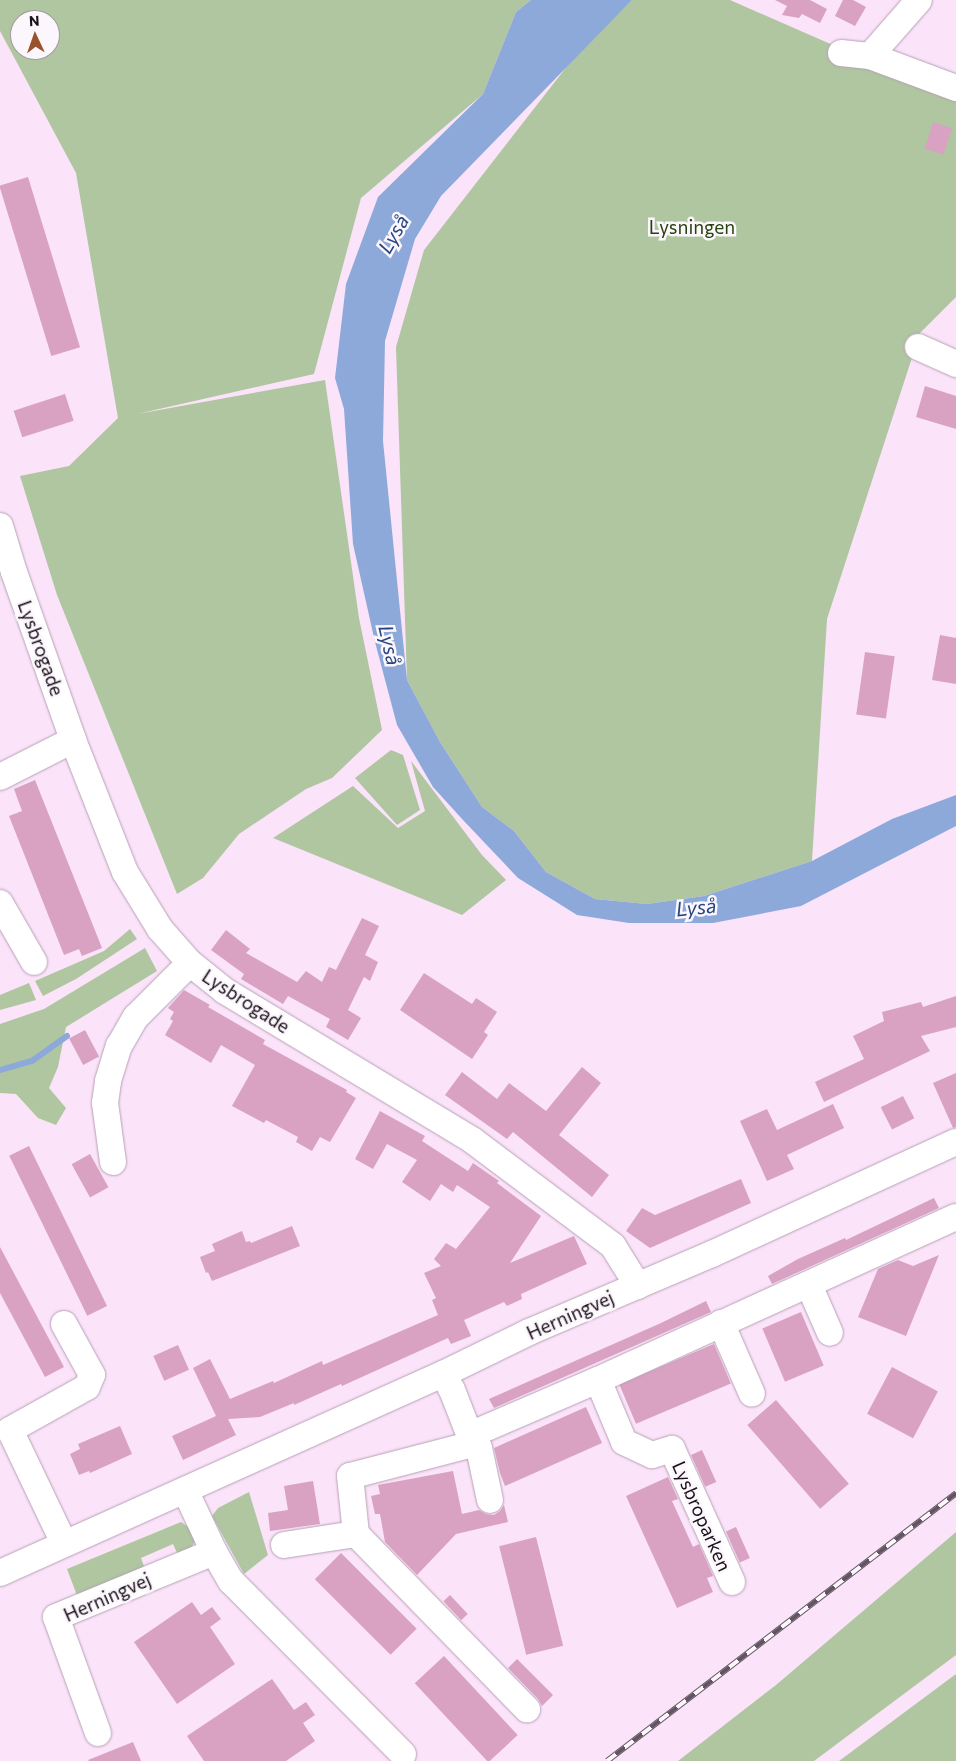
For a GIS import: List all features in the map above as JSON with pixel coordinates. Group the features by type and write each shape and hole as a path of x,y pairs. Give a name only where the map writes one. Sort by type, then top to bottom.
{"street":[{"path":"870,56 918,0"},
{"path":"841,53 870,56 956,88"},
{"path":"918,347 956,364"},
{"name":"Lysbrogade","path":"0,526 14,572 74,740 125,872 160,929 190,963 225,990 472,1140 612,1246 638,1286"},
{"path":"0,777 74,740"},
{"path":"0,903 34,962"},
{"path":"113,1162 105,1103 108,1081 118,1046 136,1017 190,963"},
{"name":"Herningvej","path":"0,1574 64,1543 443,1374 529,1332 953,1152"},
{"path":"527,1709 356,1534 350,1476 471,1439 956,1217"},
{"path":"809,1285 830,1333"},
{"path":"721,1323 752,1394"},
{"path":"64,1324 92,1375 87,1387 5,1433 64,1543"},
{"path":"443,1374 452,1390 471,1439 479,1448 490,1500"},
{"name":"Lysbroparken","path":"598,1380 624,1442 652,1455 672,1449 732,1582"},
{"path":"185,1490 214,1552 231,1581 403,1754"},
{"path":"284,1545 356,1534"},
{"name":"Herningvej","path":"98,1733 56,1617 214,1552"}],"green space":[{"path":"0,0 531,0 516,12 483,94 361,198 314,374 137,414 325,380 359,618 382,730 332,778 306,789 239,834 203,878 177,894 57,595 20,476 69,466 118,418 76,173 16,60 60,60 60,10 10,10 10,50 0,31"},
{"name":"Lysningen","path":"632,0 730,0 956,99 956,297 920,333 827,619 812,861 704,896 647,904 595,899 546,872 514,831 482,807 440,742 407,680 396,347 424,250 575,56"},
{"path":"391,750 403,755 420,810 397,825 355,778"},
{"path":"411,761 482,855 506,880 462,915 273,838 353,786 398,828 425,811"},
{"path":"130,929 137,939 76,979 43,996 35,981 104,951"},
{"path":"145,948 157,971 66,1027 58,1067 49,1088 66,1108 56,1125 38,1118 16,1094 0,1093 0,1024 44,1009"},
{"path":"29,983 36,1000 0,1010 0,995"},
{"path":"249,1492 268,1555 244,1574 212,1516 218,1508"},
{"path":"181,1522 196,1532 196,1540 188,1552 178,1555 173,1544 141,1558 145,1569 78,1598 67,1569"},
{"path":"956,1532 956,1655 814,1761 678,1761 776,1685"},
{"path":"956,1674 956,1761 839,1761"}],"water":[{"name":"Lyså","path":"531,0 632,0 441,196 415,239 385,341 383,441 407,680 440,742 482,807 514,831 546,872 595,899 647,904 704,896 812,861 892,819 956,795 956,826 801,906 713,923 629,923 577,915 518,878 463,820 433,787 397,725 375,642 353,544 344,409 335,378 346,284 378,197 483,94 516,12"}],"building":[{"path":"775,0 810,0 827,9 820,23 802,14 799,18 782,15 787,6"},
{"path":"843,0 853,0 866,7 855,26 835,16"},
{"path":"933,122 952,128 943,155 924,149"},
{"path":"28,177 80,347 51,356 0,188 0,186"},
{"path":"925,386 956,396 956,429 916,417"},
{"path":"65,394 74,421 22,437 14,411"},
{"path":"940,635 956,638 956,684 932,680"},
{"path":"865,652 895,656 886,719 856,714"},
{"path":"35,780 102,948 82,956 79,949 64,955 9,816 22,811 14,789"},
{"path":"362,918 379,926 365,955 378,962 370,981 364,977 348,1010 361,1018 348,1040 326,1027 330,1019 288,996 283,1004 241,979 244,974 211,950 226,930 250,949 246,953 297,982 306,971 322,982 329,967 336,970"},
{"path":"424,973 472,1004 476,998 497,1012 484,1032 488,1035 472,1059 400,1010"},
{"path":"184,990 210,1005 208,1007 265,1040 263,1044 347,1090 346,1092 356,1098 330,1142 320,1137 312,1151 296,1142 298,1137 266,1120 264,1123 232,1106 255,1065 221,1045 211,1063 165,1035 173,1021 170,1019 174,1012 168,1008"},
{"path":"956,996 956,1027 921,1036 930,1051 824,1102 815,1082 864,1059 853,1036 884,1021 882,1012 921,1002 923,1007"},
{"path":"85,1030 99,1056 83,1065 69,1038"},
{"path":"582,1067 601,1083 559,1135 609,1175 592,1197 513,1132 507,1139 445,1095 462,1072 497,1099 509,1083 546,1111"},
{"path":"956,1073 956,1127 953,1128 933,1083"},
{"path":"903,1096 914,1118 892,1130 881,1107"},
{"path":"833,1104 844,1128 787,1155 794,1169 767,1181 740,1121 767,1109 777,1130"},
{"path":"380,1111 425,1136 422,1141 468,1171 473,1163 499,1181 497,1183 541,1216 510,1263 574,1236 587,1264 521,1294 522,1299 507,1306 504,1302 464,1320 471,1336 451,1344 448,1338 342,1386 341,1384 294,1405 294,1403 260,1417 228,1419 236,1435 183,1460 172,1436 216,1416 193,1368 210,1359 230,1399 273,1381 274,1383 322,1361 323,1365 438,1315 432,1300 436,1298 424,1273 441,1266 434,1259 446,1243 456,1249 490,1207 457,1185 453,1192 441,1184 430,1201 402,1182 417,1160 387,1144 373,1169 355,1159"},
{"path":"29,1146 107,1306 87,1316 9,1156"},
{"path":"90,1154 108,1187 90,1197 72,1164"},
{"path":"741,1179 751,1203 650,1248 626,1231 642,1208 655,1215"},
{"path":"934,1198 939,1208 772,1284 768,1276 798,1259 845,1238 846,1240"},
{"path":"292,1226 300,1246 212,1281 208,1272 206,1273 200,1257 215,1251 212,1244 242,1231 246,1242 250,1241 251,1243"},
{"path":"0,1247 64,1367 45,1377 0,1293"},
{"path":"939,1255 906,1336 858,1317 878,1269 898,1260 913,1266"},
{"path":"706,1301 711,1312 494,1408 489,1399 661,1323"},
{"path":"801,1312 824,1365 785,1382 762,1328"},
{"path":"714,1344 731,1384 636,1424 619,1384"},
{"path":"178,1345 189,1370 164,1381 153,1356"},
{"path":"892,1367 938,1391 913,1438 867,1414"},
{"path":"776,1400 849,1484 820,1509 747,1425"},
{"path":"586,1407 602,1443 505,1486 494,1448"},
{"path":"120,1426 132,1454 90,1473 89,1471 79,1475 70,1454 80,1449 78,1444"},
{"path":"702,1450 716,1482 705,1487 691,1455"},
{"path":"453,1471 462,1514 479,1510 486,1514 494,1515 504,1505 508,1522 456,1534 417,1575 385,1542 380,1514 375,1514 371,1496 380,1494 378,1485"},
{"path":"668,1477 678,1499 672,1501 693,1547 699,1544 713,1576 707,1578 713,1592 677,1608 626,1496"},
{"path":"313,1481 320,1524 270,1531 268,1513 288,1510 284,1486"},
{"path":"736,1527 750,1558 740,1563 726,1531"},
{"path":"536,1537 563,1646 526,1655 499,1546"},
{"path":"341,1553 417,1629 390,1655 315,1579"},
{"path":"450,1595 468,1614 461,1620 443,1601"},
{"path":"192,1602 201,1615 212,1607 221,1619 210,1627 235,1664 177,1704 134,1642"},
{"path":"444,1656 518,1735 490,1761 487,1761 415,1683"},
{"path":"517,1659 553,1695 542,1706 538,1699 508,1668"},
{"path":"272,1679 294,1710 306,1702 315,1715 303,1723 315,1741 286,1761 204,1761 187,1736"},
{"path":"133,1742 141,1761 88,1760"}],"waterway":[{"path":"0,1070 32,1061 67,1036"}],"railway":[{"path":"607,1761 956,1493"}]}
